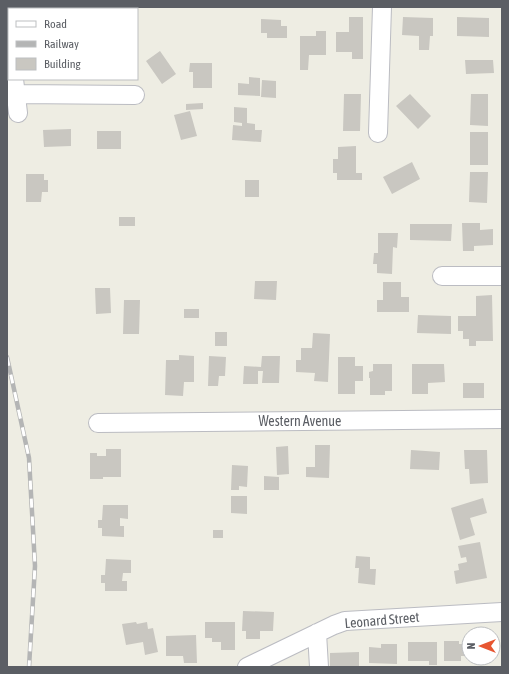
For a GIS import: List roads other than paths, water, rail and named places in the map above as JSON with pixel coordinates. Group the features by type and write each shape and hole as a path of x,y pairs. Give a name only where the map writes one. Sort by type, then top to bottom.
{"street":[{"path":"378,132 382,7"},
{"path":"18,113 15,87 134,96"},
{"path":"442,276 502,276"},
{"name":"Western Avenue","path":"98,423 502,419"},
{"name":"Leonard Street","path":"247,667 345,621 502,612"},
{"path":"317,633 319,667"}],"railway":[{"path":"7,357 29,458 35,566 29,667"}]}
